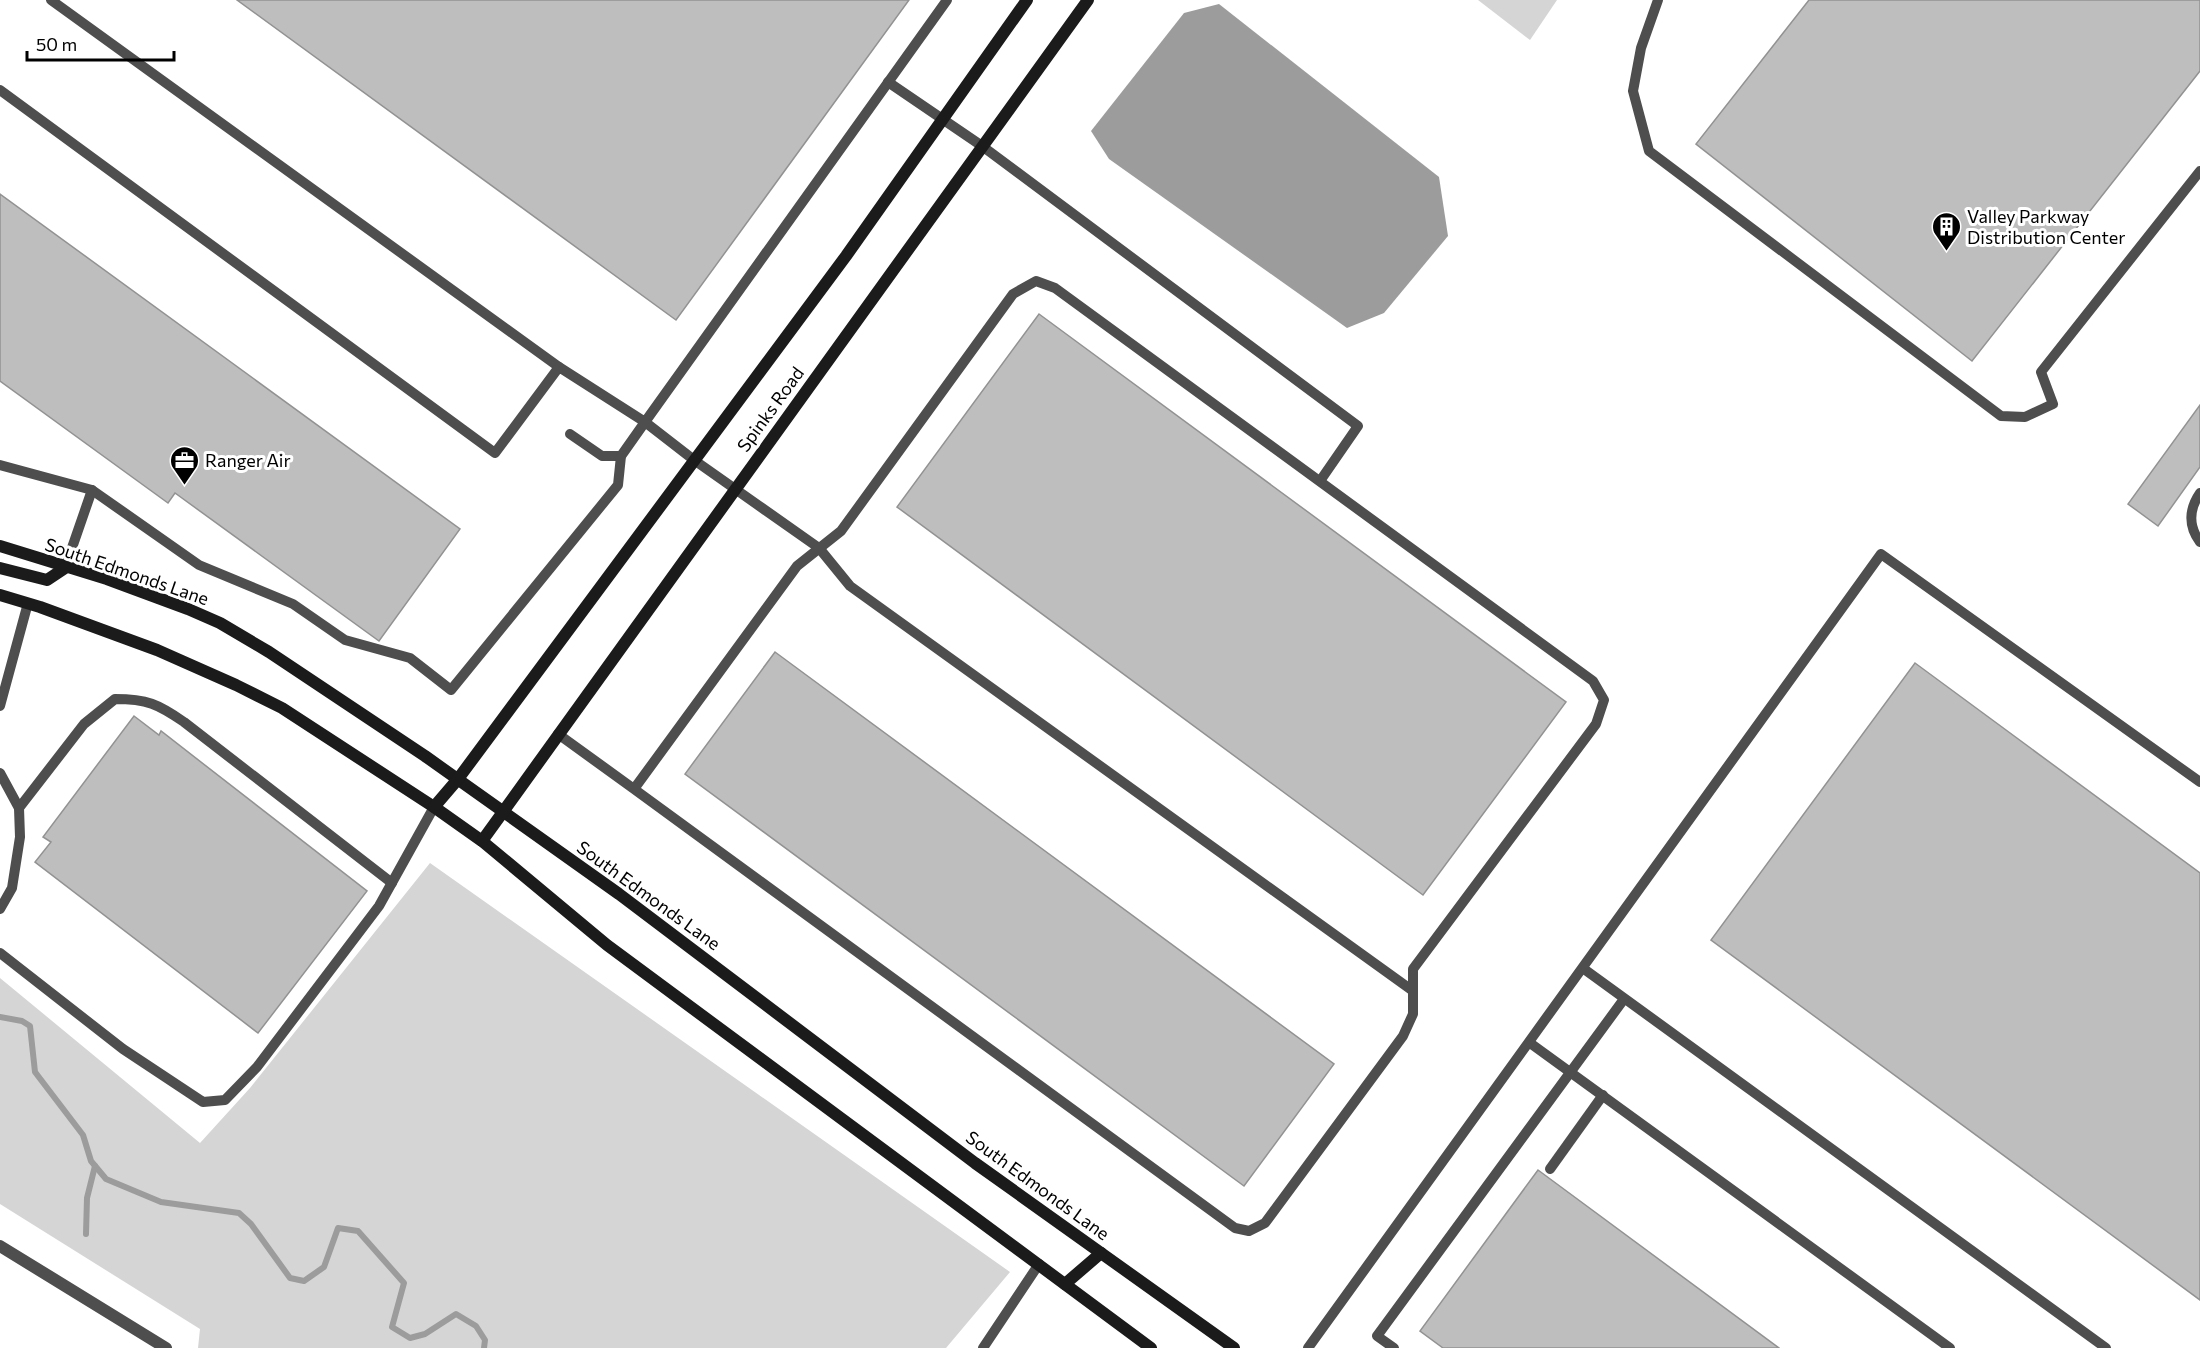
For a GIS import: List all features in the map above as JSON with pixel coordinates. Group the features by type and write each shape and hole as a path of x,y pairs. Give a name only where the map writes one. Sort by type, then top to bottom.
{"main road":[{"name":"Spinks Road","path":"434,807 458,779 846,256 1027,0"},
{"name":"Spinks Road","path":"482,840 1088,0"},
{"name":"South Edmonds Lane","path":"0,546 65,568 107,579 220,623 269,652 458,779 634,905 975,1163 1234,1348"},
{"path":"0,568 47,580 65,568"},
{"path":"0,595 157,650 282,708 434,807 482,840 607,945 1151,1348"},
{"path":"1065,1284 1101,1253"}],"street":[{"path":"0,1246 166,1348"}],"lane":[{"path":"51,0 559,367 645,422 694,460 819,548 850,586 1413,991"},
{"path":"0,465 92,489 199,565 293,604 345,640 410,658 451,690 618,485 621,456 947,0"},
{"path":"1658,0 1641,48 1633,91 1649,151 2001,416 2025,417 2053,404 2041,372 2200,171"},
{"path":"888,82 982,146 1358,426 1320,481"},
{"path":"0,90 495,453 559,367"},
{"path":"558,734 1236,1228 1249,1230 1265,1223 1403,1036 1413,1014 1413,969 1596,724 1604,700 1593,681 1055,288 1036,281 1013,294 841,531 797,566 634,789"},
{"path":"570,434 602,456 621,456"},
{"path":"65,568 92,489"},
{"path":"2200,493 2191,506 2192,523 2200,542"},
{"path":"1308,1348 1584,969 1881,554 2200,782"},
{"path":"0,706 28,603"},
{"path":"19,808 84,724 115,699 141,699 158,704 184,722 392,883"},
{"path":"0,772 19,808 20,837 12,888 0,909"},
{"path":"0,953 123,1049 183,1089 203,1102 225,1100 257,1067 380,906 434,807"},
{"path":"1584,969 2106,1348"},
{"path":"1394,1348 1377,1336 1624,999"},
{"path":"1530,1043 1950,1348"},
{"path":"1550,1169 1603,1095"},
{"path":"983,1348 1039,1264"}],"shaded area":[{"path":"1478,0 1557,0 1530,40"},
{"path":"1219,4 1439,177 1448,236 1384,313 1347,328 1109,159 1091,131 1184,13"},
{"path":"430,863 1010,1272 946,1348 198,1348 200,1329 0,1204 0,978 200,1143 250,1088"}],"building":[{"path":"237,0 909,0 676,320"},
{"name":"Valley Parkway Distribution Center","path":"1809,0 2200,0 2200,71 1972,361 1696,144"},
{"path":"0,194 460,529 379,641 175,493 168,503 0,381"},
{"path":"1039,314 1566,702 1423,895 897,507"},
{"path":"2200,405 2200,467 2158,526 2128,504"},
{"path":"775,652 1334,1064 1244,1186 685,774"},
{"path":"1915,663 2200,873 2200,1300 1711,940"},
{"path":"134,716 159,735 161,731 367,891 258,1033 35,862 51,842 43,837"},
{"path":"1538,1170 1779,1348 1443,1348 1420,1331"}],"waterway":[{"path":"0,1017 22,1021 30,1026 35,1072 83,1135 91,1161 106,1179 161,1202 239,1213 251,1224 290,1278 304,1281 324,1267 338,1228 358,1231 404,1283 392,1327 410,1338 425,1334 456,1314 476,1326 485,1340 484,1348"},
{"path":"86,1234 87,1198 95,1166"}],"place":[{"name":"Valley Parkway Distribution Center","path":"1946,252"},
{"name":"Ranger Air","path":"184,486"}]}
